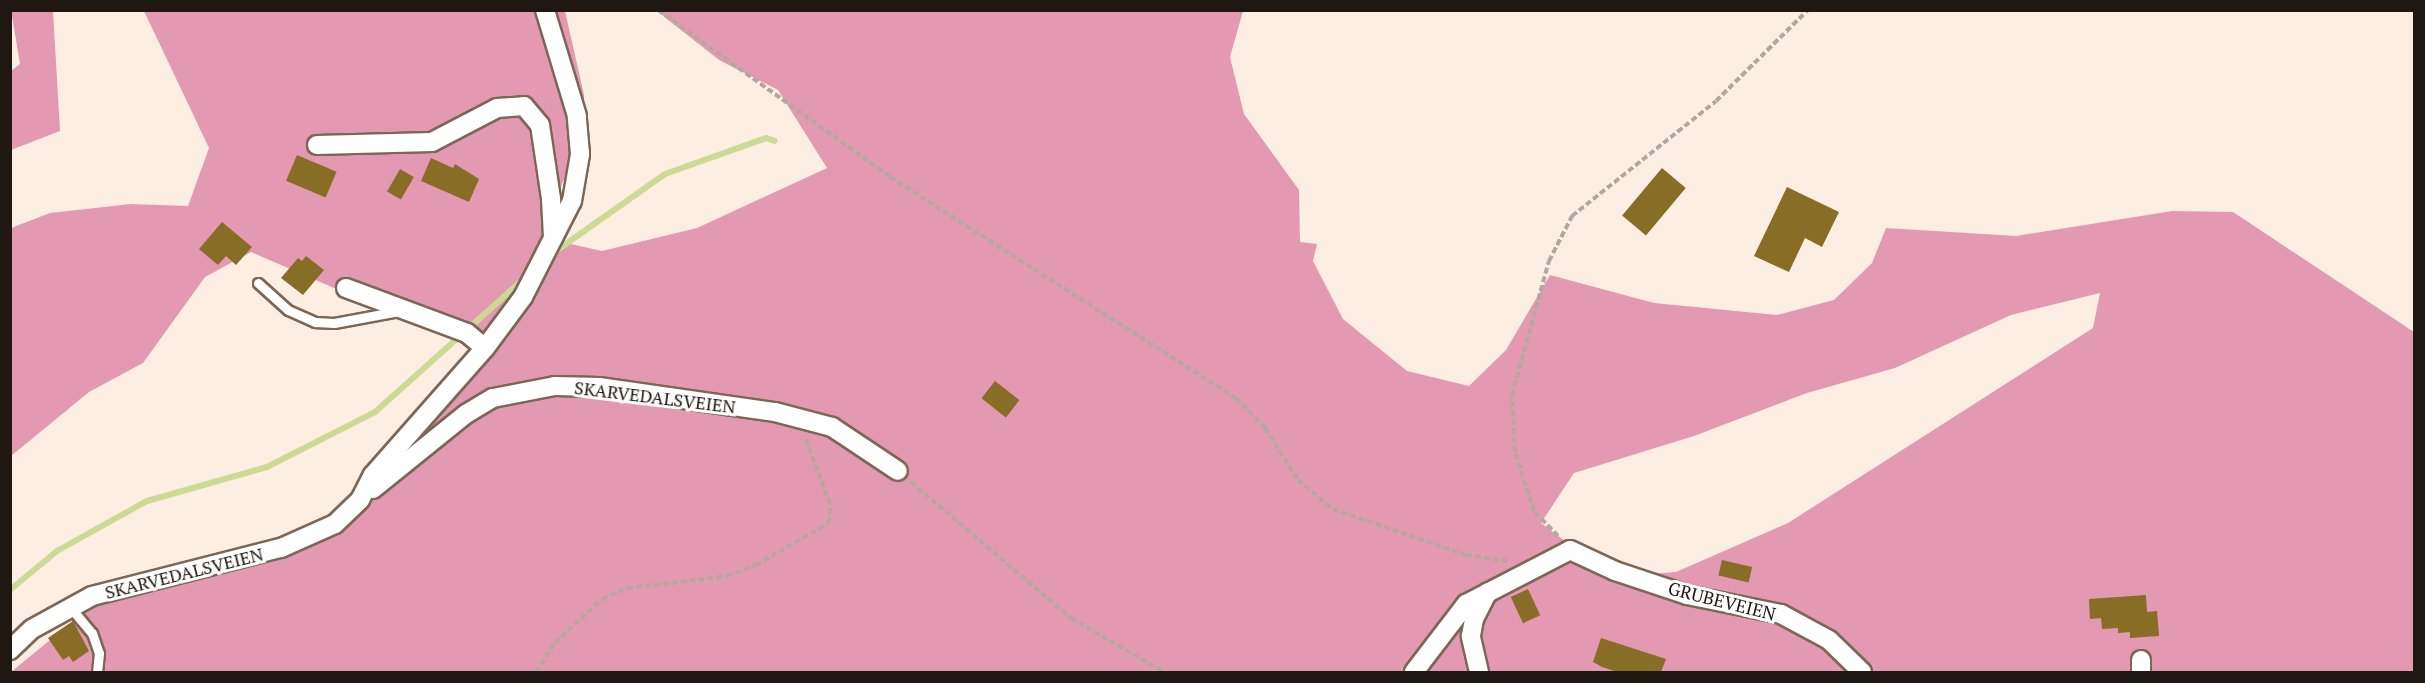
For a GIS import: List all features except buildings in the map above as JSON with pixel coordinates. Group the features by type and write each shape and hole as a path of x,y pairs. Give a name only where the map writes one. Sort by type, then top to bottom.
{"street":[{"name":"SKARVEDALSVEIEN","path":"360,501 372,475 485,348 523,297 553,243 572,201 580,154 577,116 545,10"},
{"path":"317,145 432,142 496,108 524,106 540,124 551,199 553,243"},
{"path":"346,288 467,333 485,348"},
{"name":"SKARVEDALSVEIEN","path":"10,650 32,629 92,596 281,548 335,524 466,414 493,398 515,392 555,386 599,387 775,412 832,427 898,471"},
{"path":"1414,672 1466,604 1570,550"},
{"name":"GRUBEVEIEN","path":"1570,550 1614,571 1687,595 1781,614 1829,640 1862,672"},
{"path":"1479,672 1472,636 1474,619 1488,592"}],"lane":[{"path":"258,283 288,310 315,322 334,323 407,309"},
{"path":"70,607 92,633 99,653 97,672"}],"path":[{"path":"658,10 890,177 1236,398 1265,428 1298,480 1332,509 1466,555 1539,566"},
{"path":"1570,550 1534,511 1515,452 1512,395 1549,261 1572,216 1716,101 1808,10"},
{"path":"536,672 555,643 602,599 627,588 727,576 756,565 829,523 831,504 809,457 808,421"},
{"path":"898,471 1071,618 1164,672"}],"shaded area":[{"path":"11,10 53,11 60,131 11,150 11,71 20,64"},
{"path":"144,11 565,11 584,95 584,136 560,188 562,225 557,241 602,251 697,228 827,168 778,90 719,60 657,11 1243,11 1230,57 1244,114 1299,190 1300,242 1317,244 1313,261 1343,319 1407,371 1469,386 1506,350 1550,275 1654,303 1777,315 1834,300 1872,263 1886,228 2016,236 2172,211 2233,212 2414,332 2414,672 11,672 89,608 209,575 324,525 409,441 477,350 251,252 205,277 143,363 89,392 11,456 11,228 50,213 131,204 188,206 209,148","holes":["2100,293 2093,328 1788,523 1676,572 1613,577 1541,523 1574,473 1694,436 1807,393 1895,368 2011,315"]}],"waterway":[{"path":"553,253 665,174 766,138 775,141"},
{"path":"10,590 57,551 147,501 267,467 375,412 527,276"}]}
